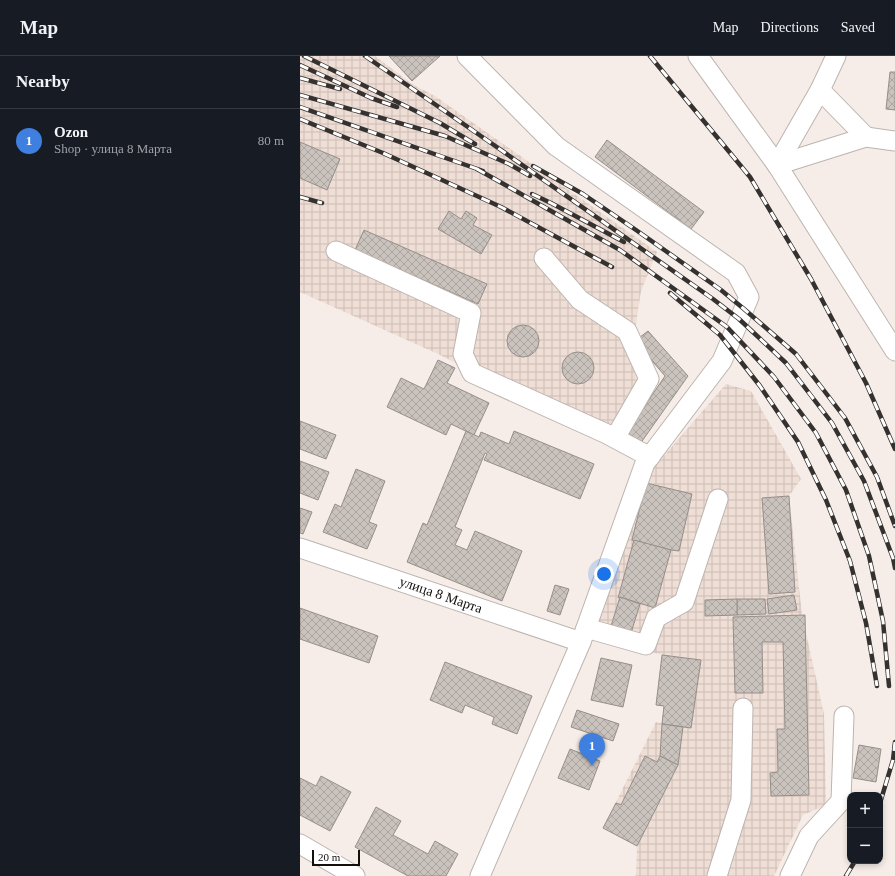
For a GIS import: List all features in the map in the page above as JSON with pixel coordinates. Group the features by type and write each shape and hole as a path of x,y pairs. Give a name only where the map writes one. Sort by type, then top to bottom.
{"street":[{"path":"467,56 556,146 736,273 749,297 722,361 645,463 584,635 480,876"},
{"path":"698,56 777,165 895,351"},
{"path":"777,165 820,90 836,56"},
{"path":"820,90 866,137"},
{"path":"777,165 866,137 895,141"},
{"path":"336,250 471,313 463,354 472,373 614,438 650,457"},
{"path":"544,258 580,300 627,331 649,379 614,438"},
{"name":"улица 8 Марта","path":"300,548 584,635 646,645 656,618 684,602 718,498"},
{"path":"717,876 741,800 743,708"},
{"path":"790,876 809,836 841,801 844,716"},
{"path":"300,844 355,876"}],"shaded area":[{"path":"300,56 375,56 412,84 435,96 657,252 641,291 634,337 637,384 607,440 438,354 300,292"},
{"path":"726,384 751,391 801,479 789,496 802,615 824,714 826,805 803,815 774,876 635,876 637,846 603,828 656,722 662,723 664,706 656,705 662,655 591,634 642,481"}],"building":[{"path":"389,56 440,56 412,81"},
{"path":"890,72 895,72 895,110 886,109"},
{"path":"607,140 704,212 691,229 595,157"},
{"path":"300,142 340,159 327,190 300,178"},
{"path":"449,211 461,219 466,211 477,218 473,225 492,235 481,254 438,229"},
{"path":"364,230 487,284 478,304 355,250"},
{"path":"520,325 526,325 536,332 539,341 538,347 532,354 526,357 520,357 510,350 507,344 507,338 514,328"},
{"path":"648,331 688,376 640,444 626,434 665,376 635,341"},
{"path":"575,352 581,352 591,359 594,368 593,374 587,381 581,384 575,384 565,377 562,371 562,365 569,355"},
{"path":"438,360 455,368 447,383 489,403 474,435 451,424 446,435 387,407 401,378 424,389"},
{"path":"300,421 336,435 326,459 300,449"},
{"path":"466,431 479,437 481,432 509,444 514,431 594,464 580,499 484,460 487,454 485,453 455,527 462,530 455,545 467,550 475,531 522,551 502,601 407,562 423,523 427,525"},
{"path":"300,461 329,472 318,500 300,493"},
{"path":"356,469 385,481 369,522 377,525 367,549 323,532 335,504 341,507"},
{"path":"646,483 692,494 679,551 632,540"},
{"path":"789,496 795,592 769,594 762,498"},
{"path":"300,508 312,512 303,534 300,533"},
{"path":"634,540 671,550 655,608 620,597 618,598"},
{"path":"555,585 569,589 560,615 547,611"},
{"path":"794,595 797,610 769,614 767,599"},
{"path":"620,597 640,604 631,633 611,626"},
{"path":"737,599 765,599 766,614 737,615"},
{"path":"737,599 737,615 705,616 705,600"},
{"path":"300,608 378,636 369,663 300,639"},
{"path":"805,615 809,795 771,796 770,773 778,772 777,729 785,729 783,642 762,642 763,693 735,693 733,617"},
{"path":"662,655 701,660 691,728 662,724 664,706 656,705"},
{"path":"601,658 632,665 623,707 591,700"},
{"path":"445,662 532,696 517,734 492,724 494,717 465,705 462,713 430,700"},
{"path":"577,710 619,724 613,741 571,727"},
{"path":"662,724 683,727 678,765 660,756"},
{"path":"859,745 881,749 876,782 853,778"},
{"path":"570,749 600,761 589,790 558,778"},
{"path":"645,756 657,762 660,756 678,765 637,846 603,828 616,803 621,805"},
{"path":"321,776 351,792 330,831 300,815 300,778 316,786"},
{"path":"376,807 401,821 393,835 428,854 435,841 458,854 446,876 408,876 355,847"}],"railway":[{"path":"304,56 440,123 475,144"},
{"path":"365,56 713,299 739,319 786,363 832,423 864,481 893,558 895,568"},
{"path":"650,56 750,177 811,279 866,383 895,449"},
{"path":"300,65 371,98 397,107"},
{"path":"300,78 340,89"},
{"path":"300,95 445,136 509,164 530,176"},
{"path":"300,107 483,171"},
{"path":"300,119 383,153 501,207 612,267"},
{"path":"533,166 583,194 721,290 796,354 845,418 877,477 895,526"},
{"path":"477,169 620,250 727,327 774,377 816,433 846,490 869,556 883,621 889,686"},
{"path":"532,194 624,242"},
{"path":"300,197 322,203"},
{"path":"670,293 720,335 760,386 798,442 826,500 850,561 866,623 877,686"},
{"path":"883,793 893,760 895,742"},
{"path":"846,876 853,864"}],"place":[{"name":"Ozon","path":"592,766"}]}
